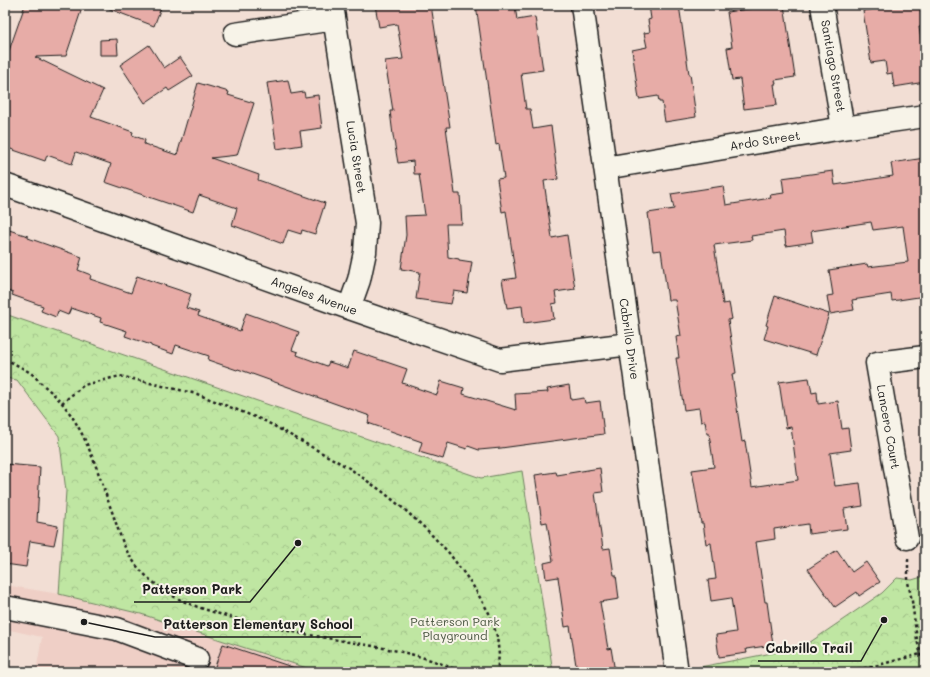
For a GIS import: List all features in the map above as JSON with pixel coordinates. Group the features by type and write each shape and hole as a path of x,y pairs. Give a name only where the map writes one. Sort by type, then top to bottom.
{"street":[{"name":"Cabrillo Drive","path":"582,5 677,672"},
{"name":"Santiago Street","path":"822,5 843,128"},
{"path":"235,34 333,12"},
{"name":"Lucia Street","path":"333,12 367,223 366,252 359,280 349,308"},
{"name":"Ardo Street","path":"605,168 843,128 925,116"},
{"name":"Angeles Avenue","path":"5,185 349,308 500,360 630,344"},
{"name":"Lancero Court","path":"907,538 877,363 925,357"},
{"path":"5,607 117,629 197,659"}],"path":[{"path":"5,359 30,373 62,403 87,445 123,541 133,562 170,595 185,602 240,620 289,632 387,648 413,654 460,672"},
{"path":"62,403 84,384 120,376 197,394 265,421 349,468 383,492 426,528 454,559 472,584 489,612 497,636 499,655 497,672"},
{"path":"907,538 908,582 917,640 925,670"},
{"path":"828,672 867,668 925,652"}],"shaded area":[{"path":"5,585 59,594 141,614 319,672 36,672 42,637 5,629"}],"green space":[{"name":"Patterson Park Playground","path":"5,314 481,478 522,471 553,672 319,672 141,614 59,594 66,491 59,436 17,380 5,378"},
{"path":"925,576 925,672 696,672 695,668 803,647 882,593 897,578 912,580"}],"building":[{"path":"25,5 83,5 66,56 35,57 103,90 91,117 133,132 132,135 145,140 144,144 177,155 198,83 229,92 228,95 254,103 237,155 211,158 259,175 258,180 325,203 315,234 302,230 301,234 288,230 283,244 232,225 237,208 199,195 193,212 105,182 111,164 76,152 72,164 47,155 45,161 5,147 5,62"},
{"path":"102,5 162,5 154,26"},
{"path":"375,5 431,5 450,127 446,127 455,194 460,194 462,224 446,224 448,257 472,262 467,293 454,291 451,304 416,299 420,272 401,269 406,235 405,216 425,215 419,174 414,174 413,161 398,163 393,135 390,111 393,111 385,61 403,59 397,24 379,27"},
{"path":"476,5 515,5 517,20 535,17 543,70 521,73 526,109 530,109 533,129 551,126 558,179 544,181 552,238 567,235 575,289 555,292 557,303 552,304 554,319 524,323 522,306 507,308 502,280 516,278 506,211 502,212 497,179 504,178 499,144 496,145"},
{"path":"649,5 679,5 696,117 665,122 662,102 659,102 658,96 639,99 632,50 647,47 644,33 650,32 648,20 651,19"},
{"path":"784,5 795,77 775,80 776,84 774,84 777,105 744,109 740,79 732,80 727,48 732,47 727,12"},
{"path":"881,5 920,5 923,27 919,27 925,68 925,82 894,87 892,73 887,74 885,61 871,63 863,11 882,8"},
{"path":"117,39 118,55 100,55 100,40"},
{"path":"149,45 164,68 180,57 193,76 169,91 167,88 145,103 120,65"},
{"path":"288,80 291,94 304,92 305,97 318,95 322,128 300,131 302,145 277,149 267,83"},
{"path":"925,158 925,296 892,301 891,294 852,300 854,310 830,314 827,296 833,295 829,270 867,264 868,267 908,262 903,226 873,230 871,222 811,231 813,242 786,246 784,231 751,236 752,240 714,245 723,304 729,303 732,319 728,320 736,373 732,374 742,442 745,441 752,487 798,480 791,427 786,428 779,382 809,378 812,393 817,392 818,404 838,401 842,429 848,428 851,450 830,453 835,486 860,483 863,506 844,509 847,529 809,534 808,524 774,529 775,539 756,542 773,645 746,649 747,653 719,657 716,635 736,632 731,598 711,601 708,580 716,579 711,543 706,544 692,470 714,467 709,434 707,434 705,421 701,422 699,408 684,410 676,358 679,358 676,337 681,336 675,300 668,300 661,250 653,251 648,213 674,209 671,194 723,186 726,205 771,198 770,195 784,193 782,178 833,171 835,185 893,176 891,163"},
{"path":"9,230 82,257 78,270 91,275 90,279 131,293 137,276 191,294 186,308 199,312 198,316 240,331 246,313 299,332 292,350 298,352 297,355 327,366 329,362 348,368 354,351 407,369 402,383 437,395 441,381 464,388 463,394 516,410 515,394 548,392 547,389 569,385 571,400 584,398 585,403 600,401 604,434 479,450 468,446 467,449 448,443 443,459 419,452 422,442 368,423 370,416 238,369 237,370 208,360 209,356 176,345 173,354 125,336 127,331 100,322 101,318 71,308 68,315 58,311 56,317 41,311 43,306 12,295 13,293 5,290 5,240"},
{"path":"775,296 829,314 816,355 764,339 768,326 766,325"},
{"path":"5,464 40,467 37,522 58,526 54,545 30,541 26,567 5,564"},
{"path":"600,468 603,492 595,493 603,549 610,548 614,575 616,575 619,599 600,602 608,649 611,648 615,672 577,672 570,626 565,627 558,577 546,579 544,563 553,561 547,522 542,523 535,475 556,472 557,475"},
{"path":"837,550 852,572 866,562 880,582 859,596 857,592 835,607 808,569"},
{"path":"223,644 298,669 298,672 213,672"}],"place":[{"name":"Patterson Park","path":"298,543"},
{"name":"Cabrillo Trail","path":"884,620"},
{"name":"Patterson Elementary School","path":"84,622"}]}
